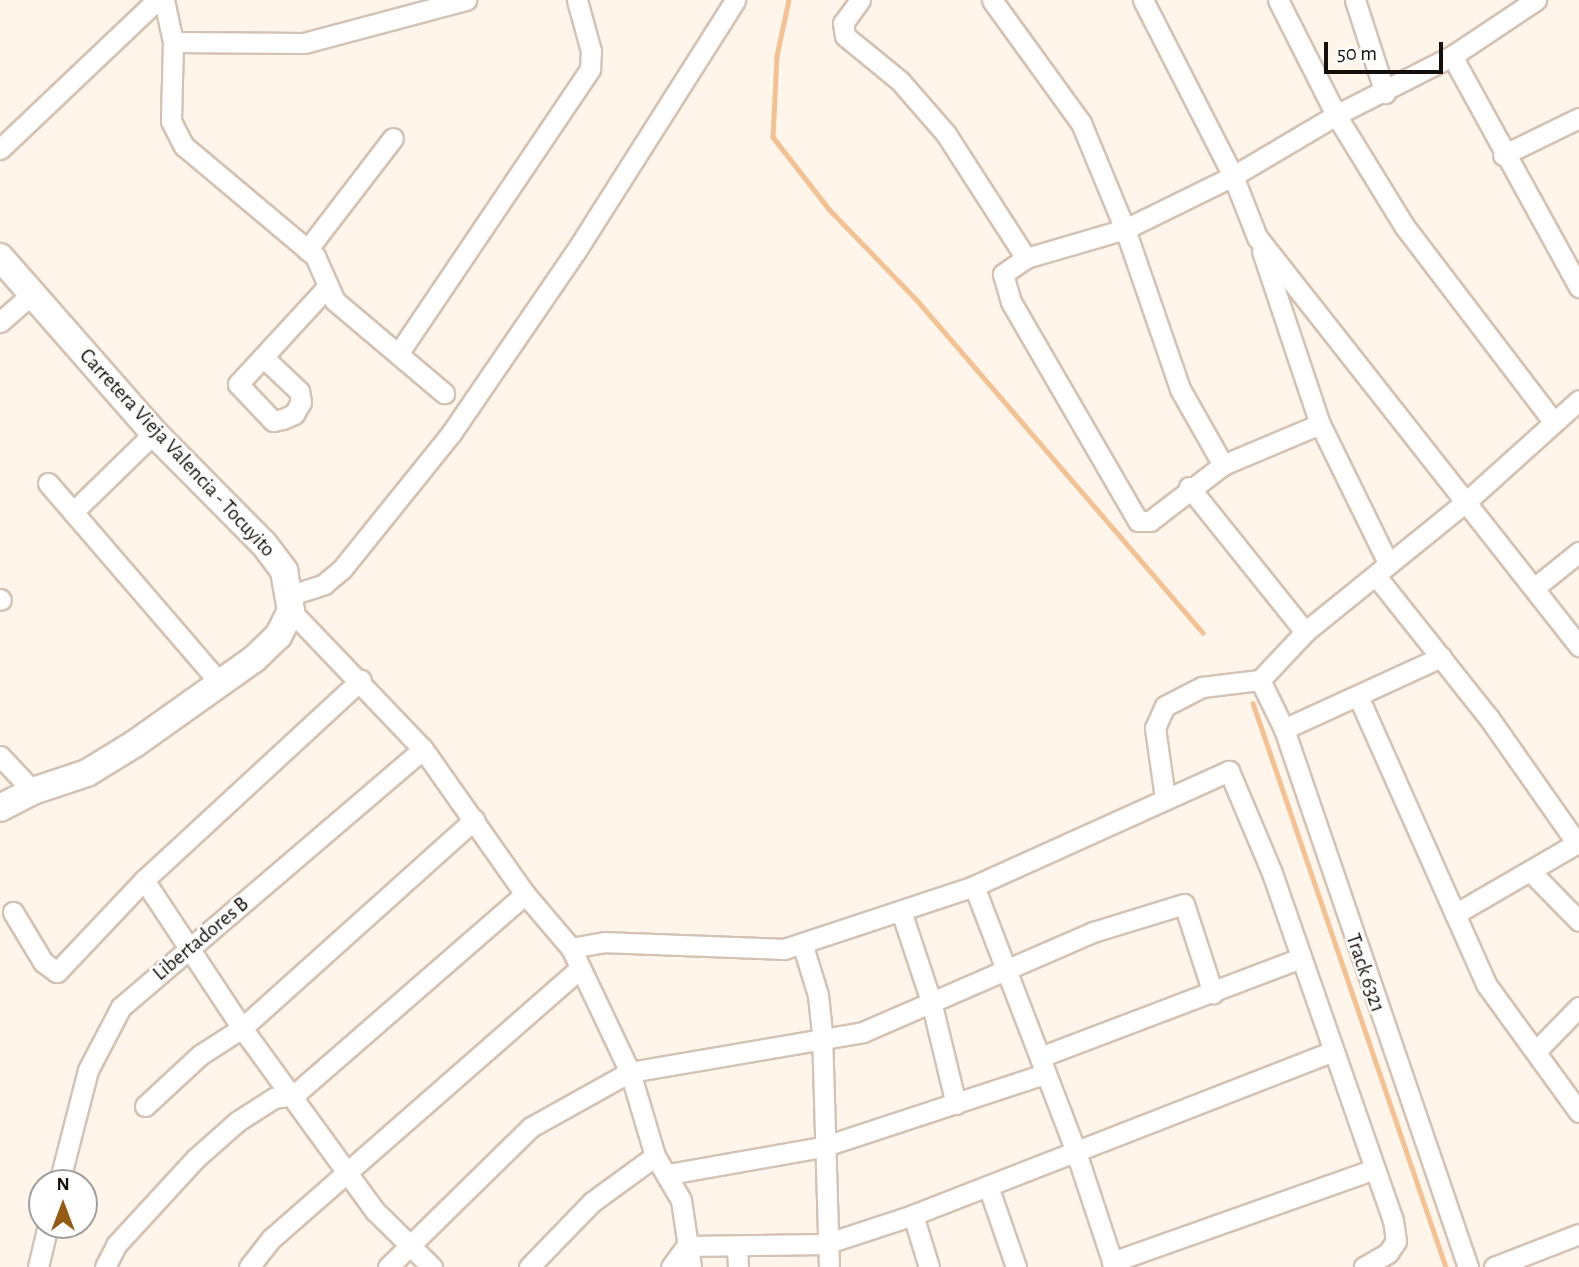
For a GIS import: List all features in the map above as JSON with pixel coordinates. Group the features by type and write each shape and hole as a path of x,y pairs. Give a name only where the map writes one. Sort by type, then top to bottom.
{"street":[{"path":"0,149 157,0"},
{"path":"164,0 173,42 171,121 184,146 315,256 335,301 444,393"},
{"path":"173,42 304,43 466,0"},
{"path":"398,354 590,69 592,51 577,0"},
{"path":"0,808 33,791 87,773 221,684 278,636 291,603 342,569 452,432 576,251 735,0"},
{"path":"860,0 843,23 845,36 900,81 946,134 1026,258"},
{"path":"992,0 1081,123 1125,229 1181,389 1223,464"},
{"path":"1143,0 1233,176 1257,237 1320,424 1382,569 1441,657 1578,843 1532,873 1455,914"},
{"path":"1278,0 1336,116 1405,227 1552,420"},
{"path":"1355,0 1385,93"},
{"path":"1320,424 1223,464 1189,487 1150,521 1132,517 1002,281 1006,269 1026,258 1125,229 1233,176 1336,116 1452,56 1536,0"},
{"path":"1452,56 1503,155 1579,287"},
{"path":"1503,155 1577,126"},
{"path":"307,250 393,138"},
{"path":"1257,237 1468,500 1579,646"},
{"name":"Carretera Vieja Valencia - Tocuyito","path":"0,257 154,433 264,544 284,571 291,603"},
{"path":"263,357 328,286"},
{"path":"0,322 32,294"},
{"path":"1165,797 1156,728 1165,706 1202,687 1261,680 1305,632 1468,500 1552,420 1577,406"},
{"path":"73,512 154,433"},
{"path":"48,484 221,684"},
{"path":"1189,487 1305,632"},
{"path":"1534,587 1579,552"},
{"path":"291,603 424,749 525,894 571,948 630,1072 656,1156 669,1174 681,1200 691,1267"},
{"path":"1284,729 1441,657"},
{"path":"13,912 43,962 57,972 144,880 362,680"},
{"name":"Track 6321","path":"1261,680 1284,729 1468,1267"},
{"path":"1358,696 1486,984 1579,1112"},
{"name":"Libertadores B","path":"63,1169 88,1070 121,1007 424,749"},
{"path":"0,756 33,791"},
{"path":"571,948 606,942 784,949 974,886 1165,797 1229,771 1272,873 1298,959 1374,1169 1396,1241 1388,1253 1364,1267"},
{"path":"145,1106 200,1055 243,1028 474,820"},
{"path":"1532,873 1579,921"},
{"path":"144,880 243,1028 294,1095 375,1212 432,1267"},
{"path":"974,886 1076,1152 1113,1264 1374,1169"},
{"path":"105,1267 116,1245 195,1159 237,1121 274,1098 294,1095 525,894"},
{"path":"388,1267 531,1127 630,1072 822,1042 863,1032 1093,932 1184,904 1213,993"},
{"path":"901,911 931,1001 956,1104"},
{"path":"802,943 818,995 822,1042 825,1244 829,1267"},
{"path":"669,1174 822,1147 956,1104 1298,959"},
{"path":"250,1267 272,1238 579,969"},
{"path":"1536,1051 1579,1007"},
{"path":"686,1246 738,1257 825,1244 913,1215 1331,1052"},
{"path":"529,1267 593,1202 656,1156"},
{"path":"988,1186 1016,1267"},
{"path":"913,1215 929,1267"},
{"path":"1494,1267 1539,1258 1579,1234"},
{"path":"38,1267 45,1239"},
{"path":"671,1267 686,1246"}],"waterway":[{"path":"789,0 777,56 773,137 829,209 916,299 1203,633"},
{"path":"1253,703 1446,1267"}]}
